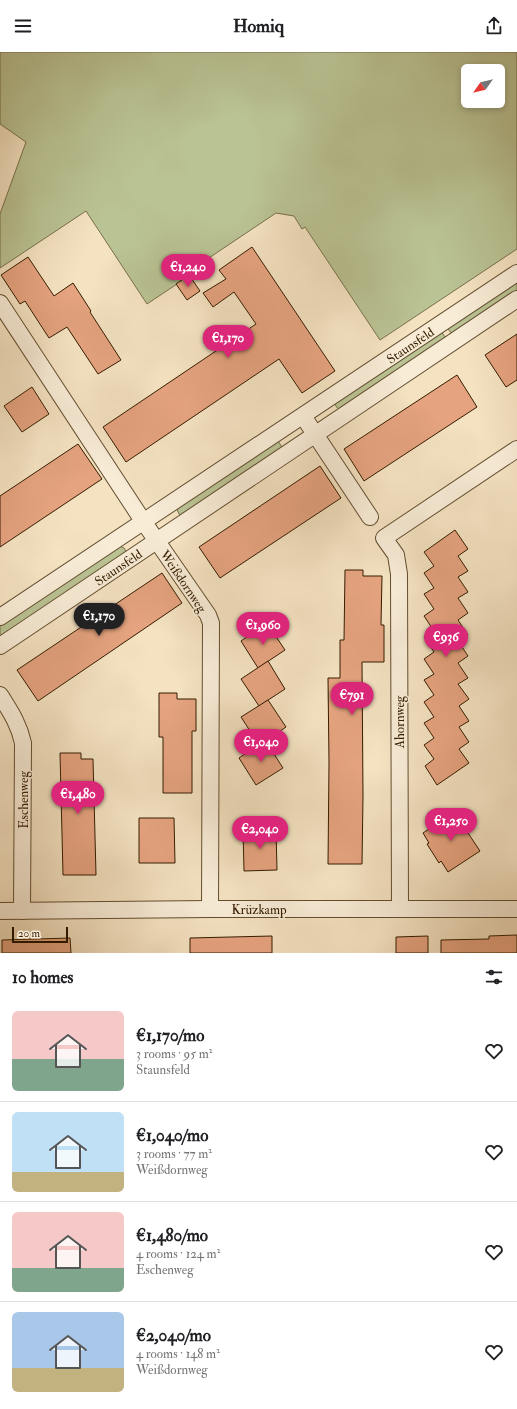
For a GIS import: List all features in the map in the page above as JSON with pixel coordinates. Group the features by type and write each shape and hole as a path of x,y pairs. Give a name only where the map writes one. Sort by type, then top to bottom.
{"street":[{"name":"Staunsfeld","path":"0,617 517,273"},
{"name":"Staunsfeld","path":"0,646 517,299"},
{"path":"0,303 157,542"},
{"path":"303,416 370,517"},
{"name":"Ahornweg","path":"400,909 399,574 396,555 382,535 517,449"},
{"name":"Weißdornweg","path":"157,542 208,615 211,623 210,909"},
{"name":"Eschenweg","path":"0,695 15,718 23,743 22,911"},
{"name":"Krüzkamp","path":"0,911 210,909 517,910"}],"green space":[{"path":"0,52 517,52 517,249 380,340 305,227 302,229 294,216 276,213 197,266 189,276 147,304 86,211 0,268 0,214 26,142 0,124"},
{"path":"517,278 517,295 454,337 446,326"},
{"path":"440,330 448,341 340,410 336,407 335,402"},
{"path":"278,441 282,447 182,515 179,514 176,507"},
{"path":"120,546 124,548 127,553 0,636 0,625"}],"building":[{"path":"252,247 335,371 302,393 279,359 126,462 103,427 256,324 234,292 213,307 203,293 226,279 219,270"},
{"path":"28,257 54,296 73,283 121,360 98,374 67,327 49,338 25,301 20,304 1,275"},
{"path":"189,275 200,291 187,300 176,284"},
{"path":"517,334 517,380 506,387 485,355"},
{"path":"457,375 477,407 364,481 344,449"},
{"path":"32,387 49,414 22,432 4,406"},
{"path":"78,444 102,479 0,547 0,496"},
{"path":"320,466 341,498 220,578 199,547"},
{"path":"455,530 468,549 458,556 468,571 458,577 468,592 458,598 468,613 458,620 468,635 458,641 468,656 458,663 468,678 458,684 469,699 459,706 469,721 459,727 469,742 459,749 469,763 437,785 425,766 434,759 424,745 434,738 424,723 434,717 424,702 434,695 424,680 434,674 424,659 434,652 424,637 434,631 424,616 434,609 424,594 434,588 424,573 434,566 424,552"},
{"path":"345,570 363,570 363,576 382,576 381,625 384,625 384,662 362,662 362,864 328,864 328,678 340,678 340,640 344,640"},
{"path":"162,573 182,603 38,701 17,670"},
{"path":"267,623 285,650 258,668 241,641"},
{"path":"268,661 285,689 259,706 241,679"},
{"path":"159,693 177,693 177,699 196,699 196,731 192,731 192,793 163,793 163,737 159,737"},
{"path":"268,700 286,727 259,745 241,717"},
{"path":"265,740 283,768 256,785 239,758"},
{"path":"60,753 81,753 81,759 93,759 96,875 63,875"},
{"path":"454,812 480,851 448,872 441,861 439,863 427,844 429,843 423,833"},
{"path":"139,818 174,818 175,863 139,863"},
{"path":"276,829 277,870 244,871 243,830"},
{"path":"517,935 517,953 441,953 441,940 489,939 489,936"},
{"path":"272,936 272,953 190,953 190,938"},
{"path":"428,936 428,953 396,953 396,937"},
{"path":"70,938 71,953 2,953 2,940"}]}
